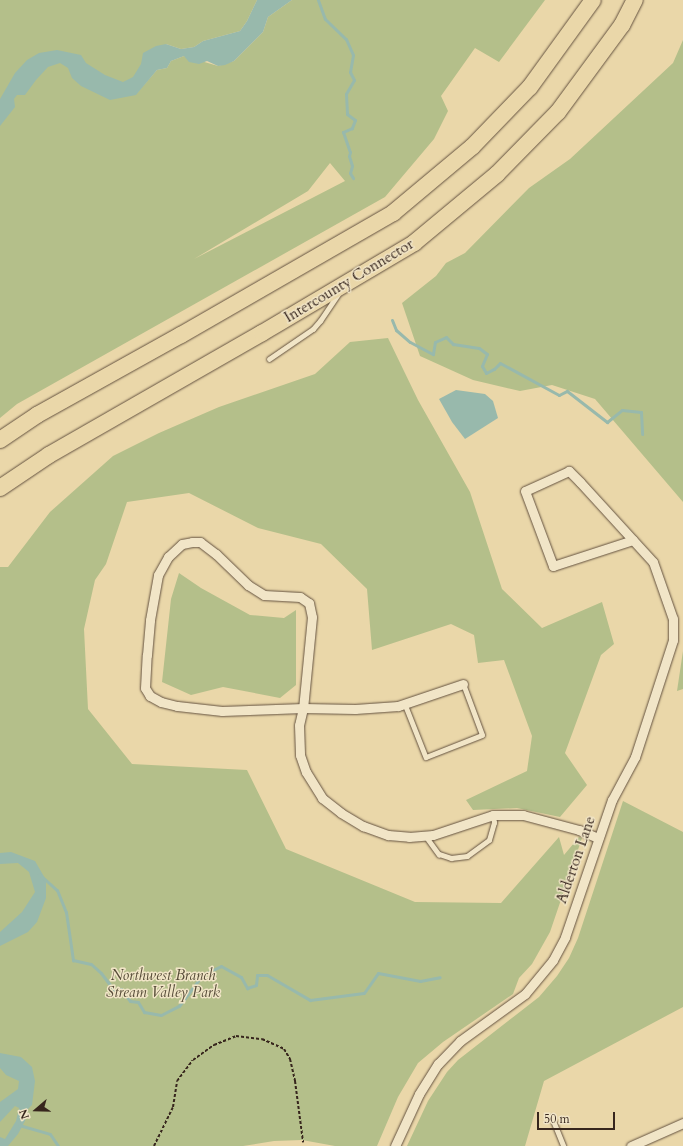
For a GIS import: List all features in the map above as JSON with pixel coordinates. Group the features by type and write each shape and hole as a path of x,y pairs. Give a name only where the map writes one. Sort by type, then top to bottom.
{"highway":[{"path":"0,440 37,414 181,335 393,213 472,147 530,87 593,0"},
{"name":"Intercounty Connector","path":"0,488 49,455 414,243 497,174 558,112 622,25 635,0"}],"street":[{"name":"Alderton Lane","path":"395,1146 419,1094 438,1064 460,1042 525,994 553,960 565,937 612,800 635,757 673,640 673,618 653,562 569,471 525,491 553,566 632,540"},
{"path":"463,684 398,706 355,709 303,708 222,711 177,706 161,702 150,696 145,688 150,620 158,576 168,557 182,544 200,542 216,554 248,584 264,595 300,597 309,603 312,617 303,708 299,725 300,755 306,772 322,798 341,813 363,826 388,835 409,837 433,834 493,814 523,815 579,830 598,838"},
{"path":"631,1146 683,1123"}],"lane":[{"path":"269,359 313,329 333,303 343,285"},
{"path":"405,704 426,757 482,735 463,684"},
{"path":"425,835 439,854 451,858 467,856 489,840 494,823 493,814"},
{"path":"552,1117 564,1146"}],"path":[{"path":"154,1146 173,1107 177,1082 193,1060 214,1045 236,1036 262,1039 284,1049 290,1059 295,1081 303,1142"}],"green space":[{"path":"0,0 257,0 247,21 240,31 203,41 194,47 181,49 166,44 136,94 157,70 167,68 171,61 184,56 218,66 234,61 263,32 268,17 292,0 545,0 499,62 475,48 441,96 448,111 434,139 385,197 17,404 0,418","holes":["330,163 345,181 194,259 308,191"]},
{"path":"683,40 683,502 595,399 552,385 520,391 473,380 420,356 402,303 436,276 446,263 465,253 529,188 570,159 673,63"},
{"name":"Northwest Branch Stream Valley Park","path":"388,338 418,400 470,492 502,589 542,628 602,602 614,644 601,655 565,753 587,785 560,817 517,808 473,810 466,800 527,771 532,736 504,660 478,663 474,635 451,624 372,650 367,589 321,544 258,528 189,493 127,502 106,564 95,580 84,629 88,709 132,764 247,770 286,849 415,902 501,903 559,837 564,855 579,837 582,838 550,932 532,964 519,978 513,994 443,1042 418,1063 398,1097 377,1146 335,1146 302,1140 274,1141 243,1146 0,1146 0,567 8,567 50,512 113,456 159,433 219,407 315,374 350,342"},
{"path":"179,573 201,588 250,615 284,618 296,610 296,685 280,698 223,687 191,695 162,682 171,599"},
{"path":"683,651 683,689 677,691"},
{"path":"623,801 683,832 683,1007 544,1081 525,1146 407,1146 428,1101 447,1072 458,1060 539,997 557,976 569,958 578,938"}],"shaded area":[{"path":"257,0 292,0 268,17 263,32 234,61 218,66 207,61 199,64 189,62 184,56 171,61 167,68 157,70 136,95 110,100 81,86 72,78 68,68 60,63 48,67 25,95 17,95 14,99 15,107 0,126 0,99 15,73 27,60 39,53 57,50 81,55 86,63 105,75 123,82 133,77 141,64 143,53 156,46 166,44 181,49 194,47 203,41 240,31 247,21"},
{"path":"456,390 485,394 493,401 498,418 465,439 452,422 439,399"},
{"path":"11,852 35,861 46,880 46,898 37,922 28,932 0,946 0,932 22,912 35,892 29,872 18,863 0,864 0,853"},
{"path":"0,1053 21,1057 32,1067 35,1081 32,1105 28,1109 25,1121 18,1134 8,1146 0,1146 0,1137 5,1139 16,1121 19,1108 15,1106 0,1122 0,1102 18,1089 19,1081 6,1075 0,1068"}],"waterway":[{"path":"318,0 325,19 346,39 353,55 350,72 354,80 346,94 347,114 355,120 352,128 343,132 350,152 349,156 352,166 350,173 353,178"},
{"path":"392,320 396,330 410,342 433,354 435,342 446,337 453,344 479,348 487,354 482,366 486,373 494,369 500,363 559,395 567,391 607,422 622,410 641,412 642,434"},
{"path":"39,874 57,890 66,912 73,960 91,964 101,973 114,990 121,989 130,1001 138,1002 144,1012 161,1015 179,1006 202,975 221,966 241,977 247,988 256,985 257,975 267,975 310,1000 364,993 378,973 420,981 440,977"},
{"path":"19,1125 50,1134 58,1146"}]}
